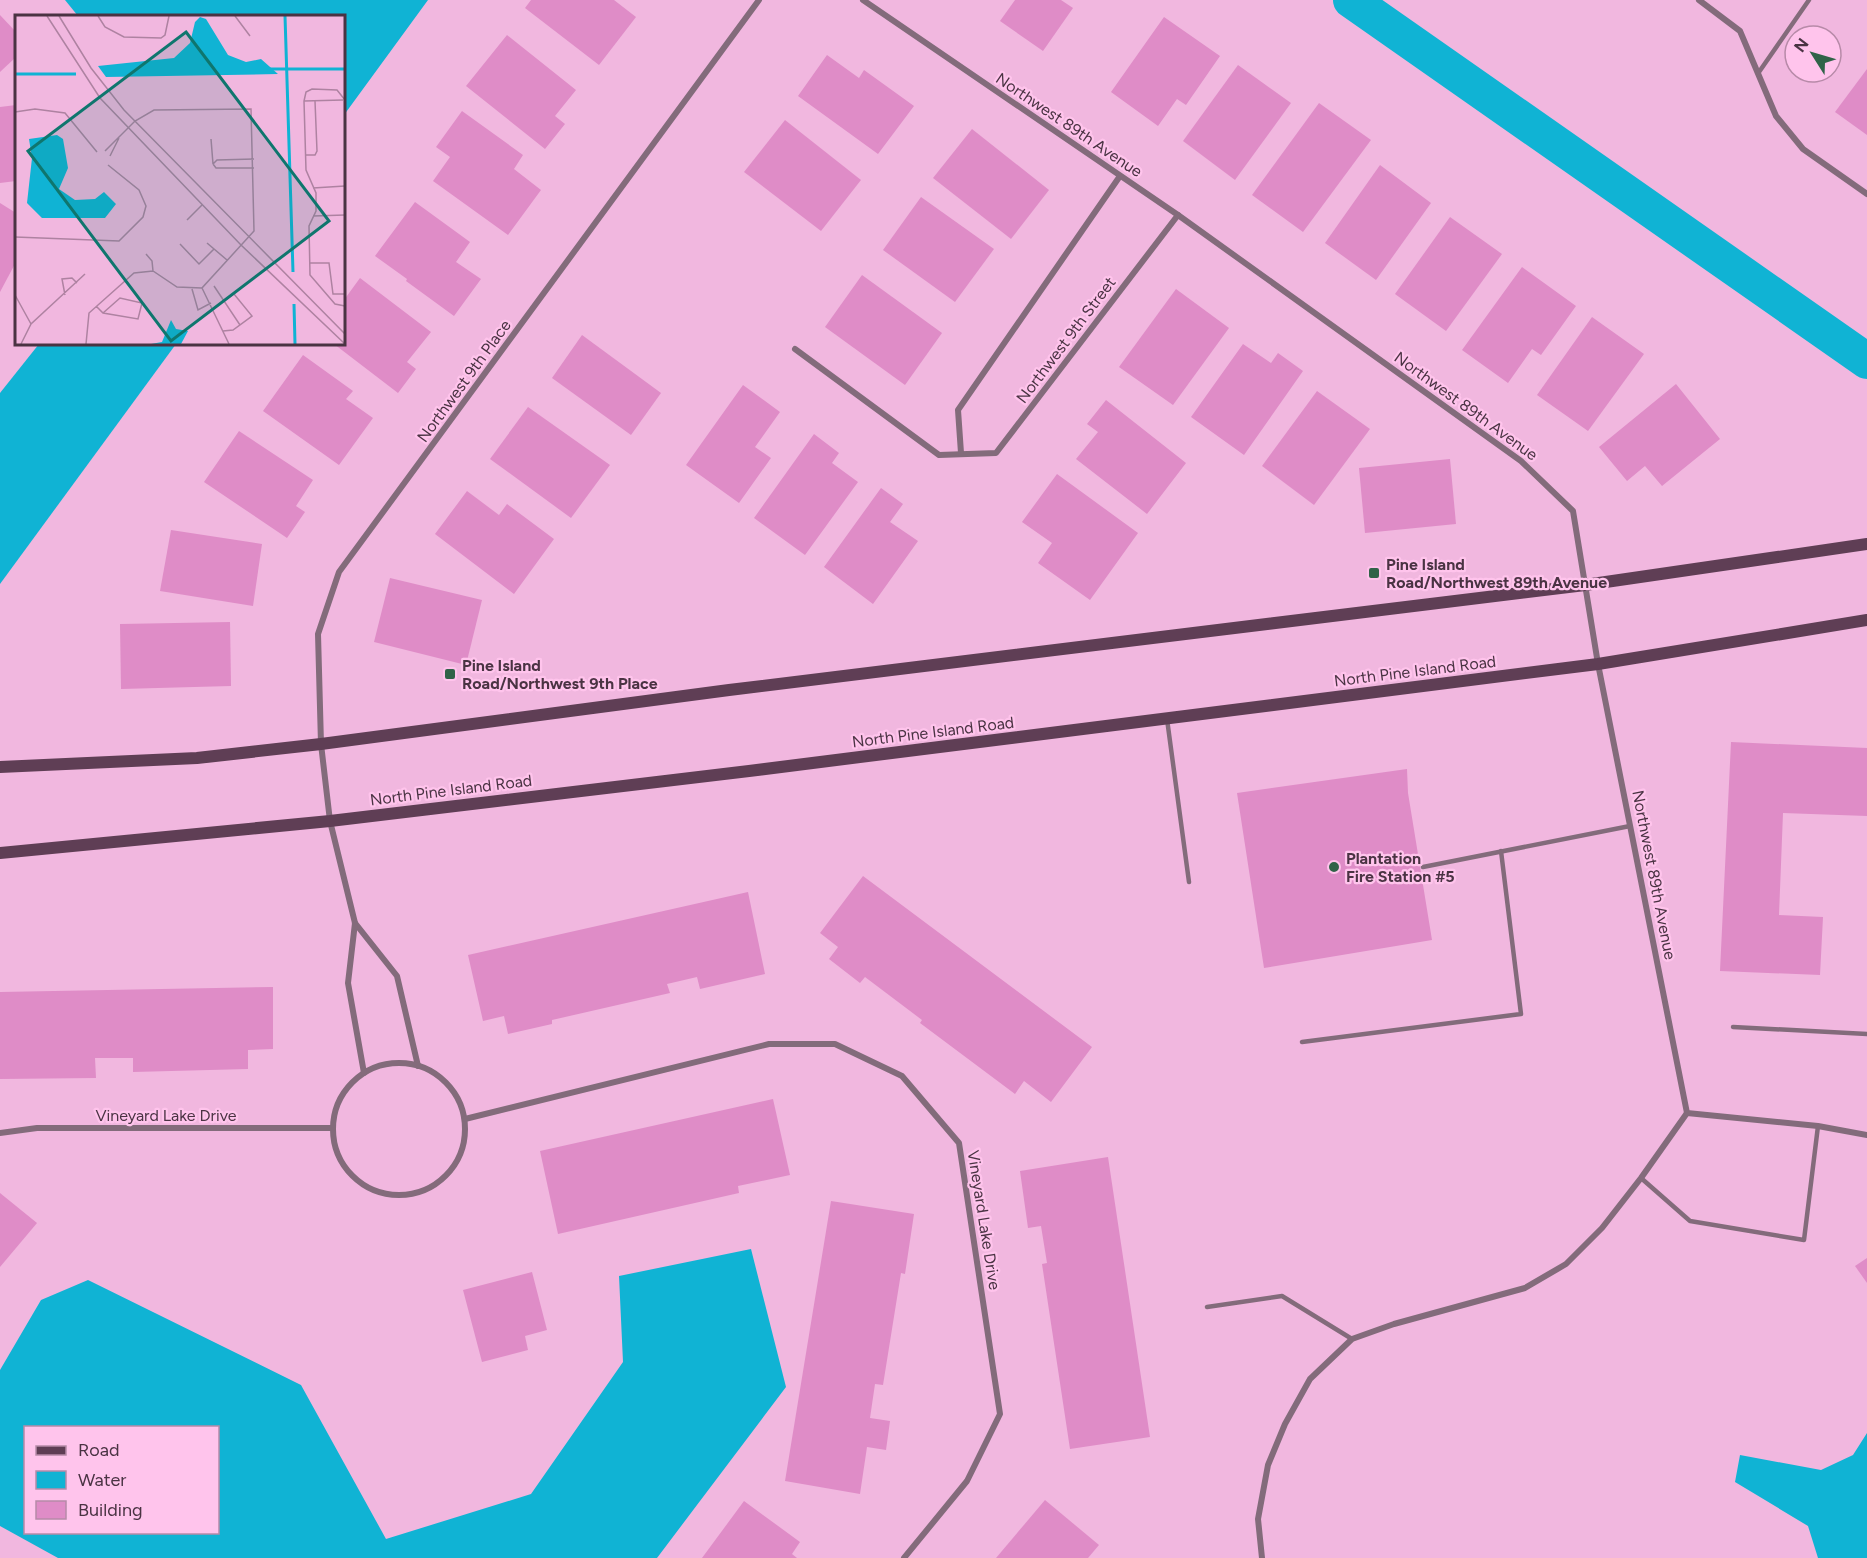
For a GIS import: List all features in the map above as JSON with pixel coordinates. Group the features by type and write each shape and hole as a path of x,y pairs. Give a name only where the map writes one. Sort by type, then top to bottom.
{"main road":[{"path":"0,767 197,758 321,744 729,690 1585,585 1867,544"},
{"name":"North Pine Island Road","path":"0,853 330,821 1167,719 1598,664 1867,620"}],"street":[{"name":"Northwest 9th Place","path":"355,923 330,821 321,744 318,634 339,572 759,0"},
{"name":"Northwest 89th Avenue","path":"862,0 1178,215 1521,461 1573,511 1598,664 1687,1113"},
{"path":"1699,0 1740,31 1776,116 1803,149 1867,194"},
{"path":"961,453 958,410 1120,176"},
{"name":"Northwest 9th Street","path":"795,349 939,455 996,453 1178,215"},
{"path":"355,923 397,976 418,1066"},
{"path":"355,923 348,983 364,1073"},
{"name":"Vineyard Lake Drive","path":"465,1119 769,1044 835,1044 903,1076 959,1143 1000,1414 967,1481 904,1558"},
{"path":"406,1063 418,1066 428,1069 445,1081 458,1099 465,1119 465,1141 457,1162 443,1179 425,1190 403,1195 382,1193 362,1184 346,1169 336,1149 333,1128 337,1106 348,1087 364,1073 385,1064 406,1063"},
{"path":"1262,1558 1258,1519 1268,1465 1281,1434 1310,1379 1352,1339 1394,1324 1525,1288 1566,1264 1602,1228 1687,1113 1818,1126 1867,1135"},
{"name":"Vineyard Lake Drive","path":"0,1133 37,1128 333,1128"}],"lane":[{"path":"1759,72 1809,0"},
{"path":"1167,719 1189,882"},
{"path":"1422,867 1630,826"},
{"path":"1302,1042 1521,1014 1502,851"},
{"path":"1733,1027 1867,1034"},
{"path":"1641,1178 1690,1221 1804,1240 1818,1126"},
{"path":"1207,1307 1282,1296 1352,1339"}],"water":[{"path":"65,0 428,0 345,114 345,15 77,15"},
{"path":"38,345 175,345 0,584 0,393"},
{"path":"751,1249 786,1387 657,1558 58,1558 0,1526 0,1370 41,1300 88,1280 301,1385 386,1539 531,1494 623,1362 619,1276"},
{"path":"1867,1433 1867,1558 1818,1558 1808,1526 1735,1482 1740,1455 1821,1470 1853,1455"}],"building":[{"path":"531,0 614,0 636,17 599,65 525,8"},
{"path":"1015,0 1061,0 1073,8 1043,51 1000,21"},
{"path":"0,15 15,31 15,58 0,72"},
{"path":"1164,17 1220,56 1186,105 1177,99 1158,126 1111,92"},
{"path":"507,35 576,90 555,116 565,124 545,149 466,86"},
{"path":"827,55 859,78 864,70 914,106 878,154 798,96"},
{"path":"1238,65 1291,103 1235,180 1183,141"},
{"path":"1867,69 1867,135 1835,112"},
{"path":"1319,103 1371,140 1303,232 1252,195"},
{"path":"15,105 15,181 0,183 0,107"},
{"path":"462,111 523,155 514,169 541,190 508,235 433,181 450,157 436,147"},
{"path":"785,120 861,180 821,231 744,172"},
{"path":"972,129 1049,190 1011,239 933,178"},
{"path":"1380,165 1431,203 1376,280 1325,243"},
{"path":"921,197 994,249 955,302 883,250"},
{"path":"415,202 470,242 456,262 481,279 454,316 375,256"},
{"path":"0,203 15,212 15,264 0,292"},
{"path":"1450,217 1502,254 1446,331 1395,294"},
{"path":"1522,267 1576,306 1541,355 1532,349 1508,383 1462,350"},
{"path":"862,275 942,333 905,385 825,327"},
{"path":"360,278 431,332 407,362 416,369 398,393 335,345 345,345 345,299"},
{"path":"1176,289 1229,328 1173,405 1119,367"},
{"path":"1592,317 1644,354 1588,431 1537,395"},
{"path":"582,335 661,393 631,435 552,378"},
{"path":"1243,344 1271,363 1278,353 1303,371 1244,455 1191,417"},
{"path":"303,355 353,391 346,399 373,418 339,465 263,411"},
{"path":"1676,384 1720,439 1662,486 1645,466 1627,481 1599,447"},
{"path":"743,385 780,412 755,447 771,458 739,503 686,465"},
{"path":"1317,391 1370,429 1314,505 1262,466"},
{"path":"1106,400 1186,463 1147,514 1076,459 1098,432 1087,424"},
{"path":"528,407 610,465 571,518 490,459"},
{"path":"239,431 313,480 296,506 305,512 287,538 204,482"},
{"path":"814,434 839,453 832,463 858,482 805,555 754,518"},
{"path":"1450,459 1456,524 1365,533 1359,468"},
{"path":"1057,474 1138,533 1090,600 1038,563 1052,543 1022,522"},
{"path":"881,488 903,504 890,522 918,541 873,604 824,567"},
{"path":"467,491 499,515 507,504 554,539 514,594 435,534"},
{"path":"171,530 262,544 253,606 160,591"},
{"path":"390,578 482,600 466,665 374,642"},
{"path":"230,622 231,686 121,689 120,624"},
{"path":"1731,742 1867,748 1867,816 1783,813 1779,915 1823,917 1820,975 1720,971"},
{"name":"Plantation Fire Station #5","path":"1407,769 1408,793 1432,940 1264,968 1237,793"},
{"path":"863,876 1092,1047 1051,1102 1024,1081 1015,1094 920,1023 922,1020 865,977 860,983 829,959 838,947 820,933"},
{"path":"748,892 765,974 700,989 697,977 667,984 670,993 552,1020 552,1024 508,1034 504,1016 483,1021 468,955"},
{"path":"273,987 273,1049 248,1050 248,1069 133,1072 133,1058 95,1058 96,1078 0,1079 0,992"},
{"path":"773,1099 790,1175 738,1186 739,1193 558,1234 540,1151"},
{"path":"1108,1157 1150,1437 1070,1449 1042,1264 1047,1263 1041,1226 1028,1228 1020,1171"},
{"path":"0,1193 37,1223 0,1267"},
{"path":"831,1201 914,1214 905,1274 901,1273 883,1385 875,1384 870,1418 890,1421 886,1450 867,1447 860,1494 785,1481"},
{"path":"1867,1258 1867,1283 1855,1266"},
{"path":"532,1272 547,1330 525,1336 528,1350 482,1362 463,1290"},
{"path":"1045,1500 1099,1545 1088,1558 996,1558"},
{"path":"744,1501 800,1542 792,1554 797,1558 702,1558"}],"waterway":[{"path":"1351,0 1867,361"}],"place":[{"name":"Pine Island Road/Northwest 89th Avenue","path":"1374,573"},
{"name":"Pine Island Road/Northwest 9th Place","path":"450,674"},
{"name":"Plantation Fire Station #5","path":"1334,867"}]}
